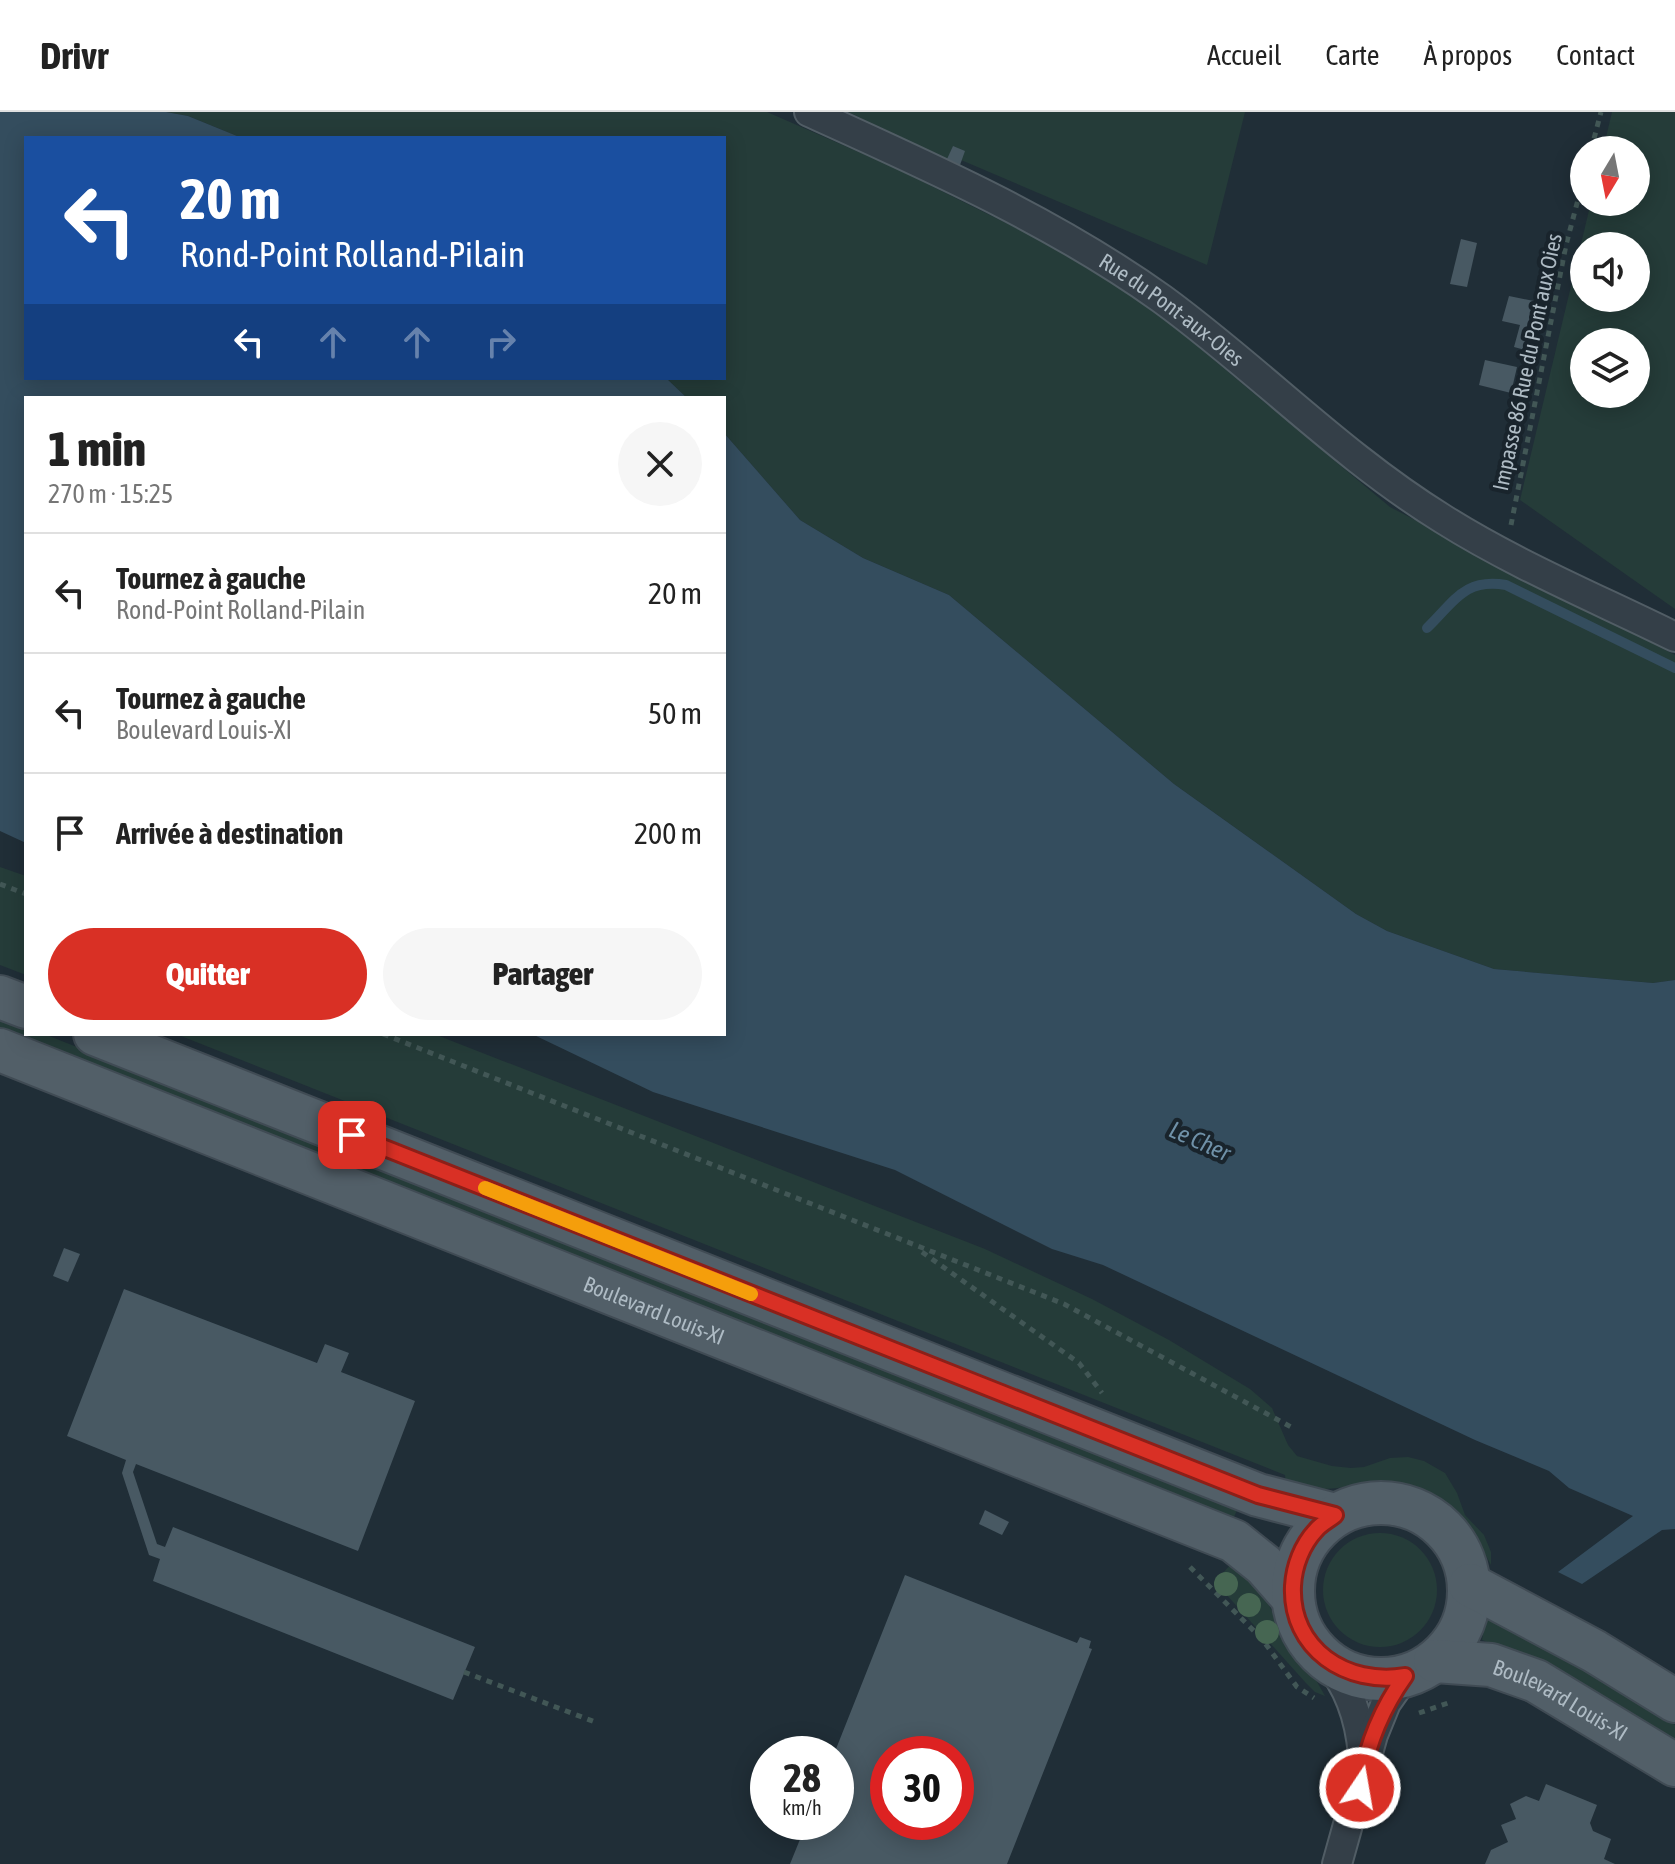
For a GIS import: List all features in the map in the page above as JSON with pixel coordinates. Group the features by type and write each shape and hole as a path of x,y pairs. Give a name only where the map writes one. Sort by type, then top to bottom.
{"main road":[{"path":"0,997 24,1006"},
{"path":"100,1036 1277,1502 1335,1515"},
{"name":"Boulevard Louis-XI","path":"0,1050 1234,1541 1264,1565 1293,1598"},
{"path":"1385,1502 1410,1507 1433,1519 1452,1537 1464,1559 1470,1585 1467,1613 1455,1640 1420,1668 1370,1678 1347,1672 1326,1660 1309,1643 1298,1621 1293,1598 1294,1573 1302,1550 1316,1530 1335,1515 1359,1505 1385,1502"},
{"path":"1470,1585 1594,1651 1675,1701"},
{"name":"Boulevard Louis-XI","path":"1420,1668 1491,1665 1536,1681 1675,1765"}],"street":[{"name":"Rue du Pont-aux-Oies","path":"809,112 959,181 1114,266 1202,329 1338,444 1443,520 1675,637"},
{"path":"1326,1660 1338,1673 1355,1711 1363,1764"},
{"path":"1337,1864 1360,1788 1363,1764 1379,1717 1420,1668"}],"path":[{"path":"1595,136 1601,112"},
{"name":"Impasse 86 Rue du Pont aux Oies","path":"1505,553 1574,216"},
{"path":"0,884 24,893"},
{"path":"388,1036 1064,1304 1293,1428"},
{"path":"915,1247 1079,1363 1106,1399 1118,1439"},
{"path":"464,1672 595,1722"}],"green space":[{"path":"166,112 767,112 893,167 1040,240 1147,304 1390,507 1675,655 1675,980 1653,983 1494,969 1387,931 1356,914 1174,784 949,595 863,558 800,520 726,435 726,396 685,396 668,380 726,380 726,136 237,136 188,116"},
{"path":"848,112 1245,112 1207,265 961,160 953,147 947,159"},
{"path":"1612,112 1675,112 1675,609 1520,500 1570,290 1570,312 1650,312 1650,232 1584,232 1588,216 1650,216 1650,136 1606,136"},
{"path":"0,867 24,875 24,974 0,965"},
{"path":"0,1017 24,1026 24,1036 49,1036 1239,1506 1233,1519 0,1032"},
{"path":"181,1036 439,1036 985,1249 1092,1299 1169,1340 1250,1389 1272,1408 1288,1445 1297,1456 1351,1468 1390,1458 1408,1457 1424,1461 1445,1473 1465,1515 1484,1535 1491,1552 1491,1565 1460,1518 1432,1495 1416,1488 1378,1483 1321,1489 1298,1488 1286,1485 1285,1475"},
{"path":"1380,1533 1402,1538 1420,1550 1432,1568 1437,1590 1432,1612 1420,1630 1402,1642 1380,1647 1358,1642 1340,1630 1328,1612 1323,1590 1328,1568 1340,1550 1358,1538"},
{"path":"1231,1564 1242,1572 1268,1603 1291,1652 1315,1678 1325,1696 1315,1692 1305,1682 1215,1582"},
{"path":"1490,1618 1575,1664 1675,1725 1675,1742 1534,1659 1482,1640 1485,1622"}],"water":[{"path":"0,112 166,112 188,116 237,136 24,136 24,380 668,380 685,396 24,396 24,842 0,831"},
{"name":"Le Cher","path":"726,435 800,520 863,558 949,595 1174,784 1356,914 1387,931 1494,969 1653,983 1675,980 1675,1529 1662,1530 1582,1584 1558,1572 1633,1516 1569,1488 1549,1471 1475,1440 1103,1265 1052,1249 895,1170 653,1092 536,1036 726,1036"}],"building":[{"path":"953,146 965,151 960,165 947,159"},
{"path":"1461,239 1477,243 1467,287 1450,284"},
{"path":"1509,296 1534,301 1528,327 1535,329 1529,351 1514,347 1520,325 1502,321"},
{"path":"1485,360 1517,367 1511,393 1479,385"},
{"path":"64,1248 80,1254 68,1282 53,1276"},
{"path":"124,1289 317,1363 325,1344 349,1353 341,1372 415,1401 358,1551 136,1464 133,1472 157,1544 165,1547 173,1527 475,1647 453,1700 153,1581 160,1559 149,1555 122,1473 126,1460 67,1436"},
{"path":"985,1510 1009,1522 1002,1535 979,1524"},
{"path":"905,1575 1077,1643 1080,1637 1091,1641 1089,1648 1092,1649 1007,1864 790,1864 800,1840 854,1840 854,1736 841,1736"},
{"path":"1546,1784 1597,1805 1590,1823 1593,1831 1611,1839 1604,1859 1615,1864 1485,1864 1491,1850 1508,1842 1501,1825 1516,1819 1510,1804 1526,1796 1539,1801"}],"waterway":[{"path":"1427,628 1470,588 1506,585 1675,668"}],"slow traffic":[{"path":"485,1188 751,1294"}],"route":[{"path":"352,1135 1258,1495 1335,1515 1316,1530 1302,1550 1294,1573 1293,1598 1298,1621 1309,1643 1326,1660 1347,1672 1370,1678 1405,1676 1379,1717 1363,1764 1360,1788"}]}
